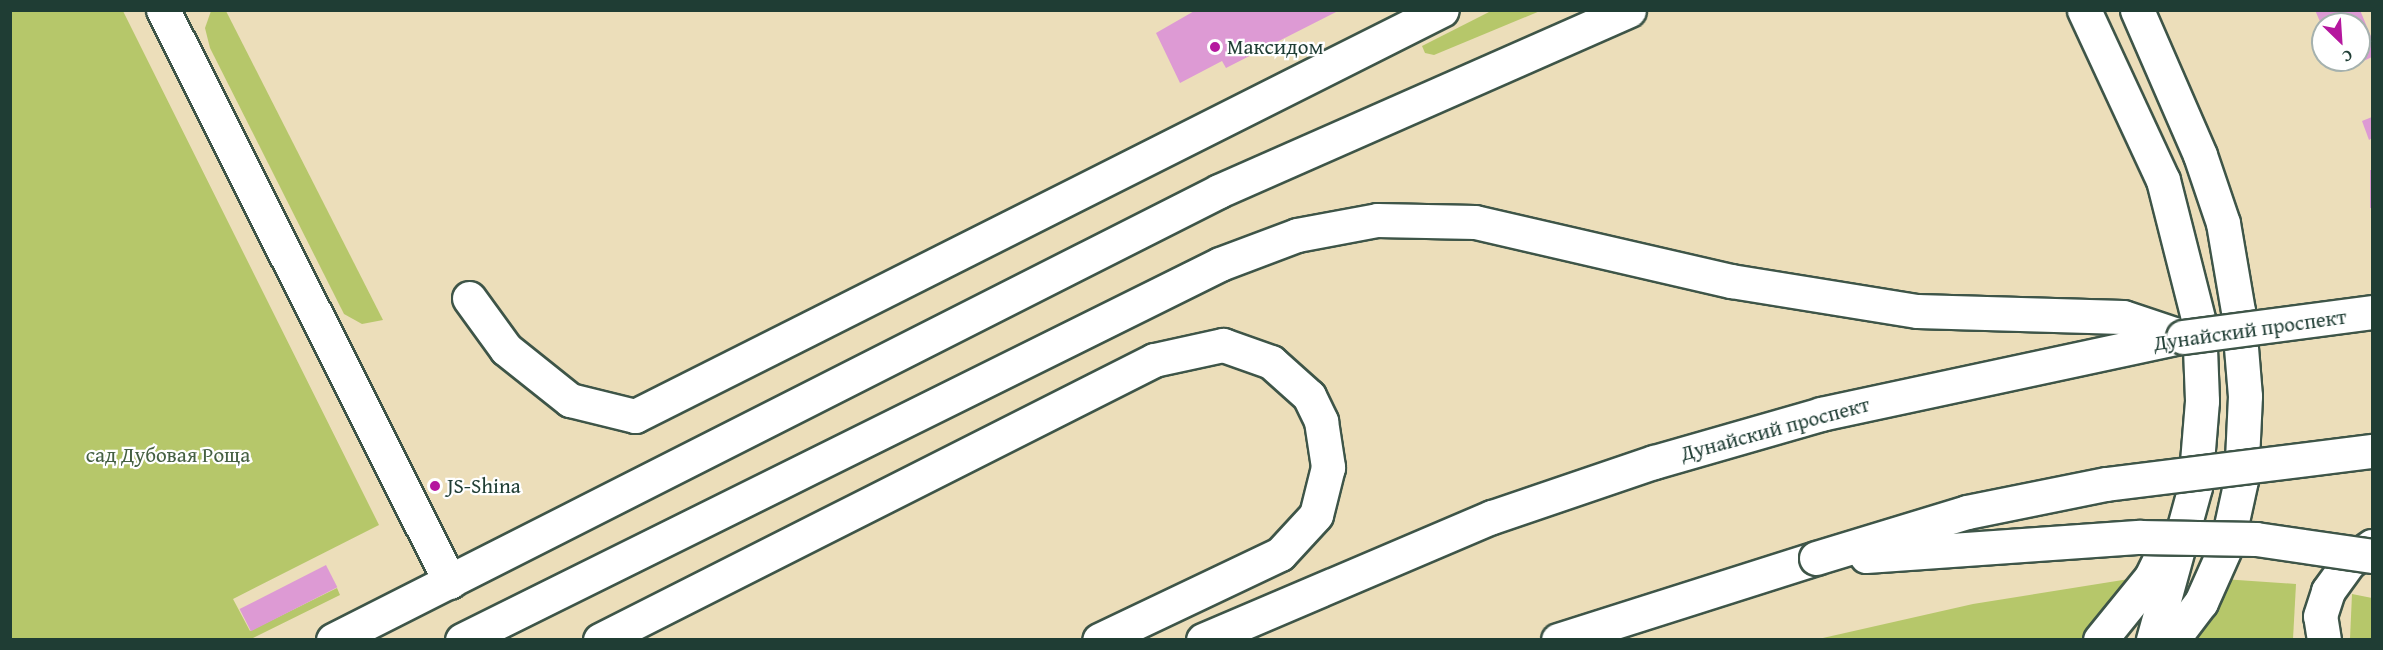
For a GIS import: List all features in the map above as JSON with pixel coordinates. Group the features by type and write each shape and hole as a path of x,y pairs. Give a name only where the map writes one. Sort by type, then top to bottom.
{"main road":[{"path":"164,10 450,582"},
{"path":"469,298 506,349 570,400 635,416 1442,10"},
{"path":"333,639 450,582 1219,191 1629,10"},
{"path":"2084,10 2163,180 2186,256 2200,345 2195,487 2153,639"},
{"path":"2137,10 2200,155 2223,223 2238,311 2245,396 2241,480 2227,544 2201,602 2172,639"},
{"path":"462,639 1220,264 1297,235 1377,220 1475,222 1731,281 1917,311 2123,317 2183,337"},
{"name":"Дунайский проспект","path":"1203,639 1492,517 1654,462 1821,414 2183,337 2373,312"},
{"path":"600,639 1154,360 1223,345 1271,362 1309,396 1321,421 1328,467 1316,515 1280,554 1099,639"},
{"path":"1558,639 1967,512 2095,487 2373,451"},
{"path":"2100,639 2151,577 2195,487"},
{"path":"1816,558 2140,537 2256,539 2373,556"},
{"path":"2324,639 2320,616 2328,591 2349,562 2373,546"}],"green space":[{"name":"сад Дубовая Роща","path":"10,11 123,11 379,525 233,599 250,631 337,588 340,595 251,639 11,639"},
{"path":"211,11 226,11 383,320 362,324 344,314 210,48 205,28"},
{"path":"1491,11 1540,11 1434,55 1425,53 1422,46"},
{"path":"2129,579 2091,639 1814,640 1973,604"},
{"path":"2223,579 2296,584 2293,639 2196,640"},
{"path":"2352,594 2372,598 2372,639 2350,639"}],"building":[{"name":"Максидом","path":"1196,10 1340,10 1226,68 1222,61 1180,83 1156,33"},
{"path":"2315,10 2360,10 2361,12 2316,12"},
{"path":"2372,117 2372,138 2369,140 2362,121"},
{"path":"2370,170 2372,170 2372,208 2370,208"},
{"path":"326,565 337,587 251,631 240,609"}],"place":[{"name":"Максидом","path":"1215,47"},
{"name":"JS-Shina","path":"435,486"}]}
